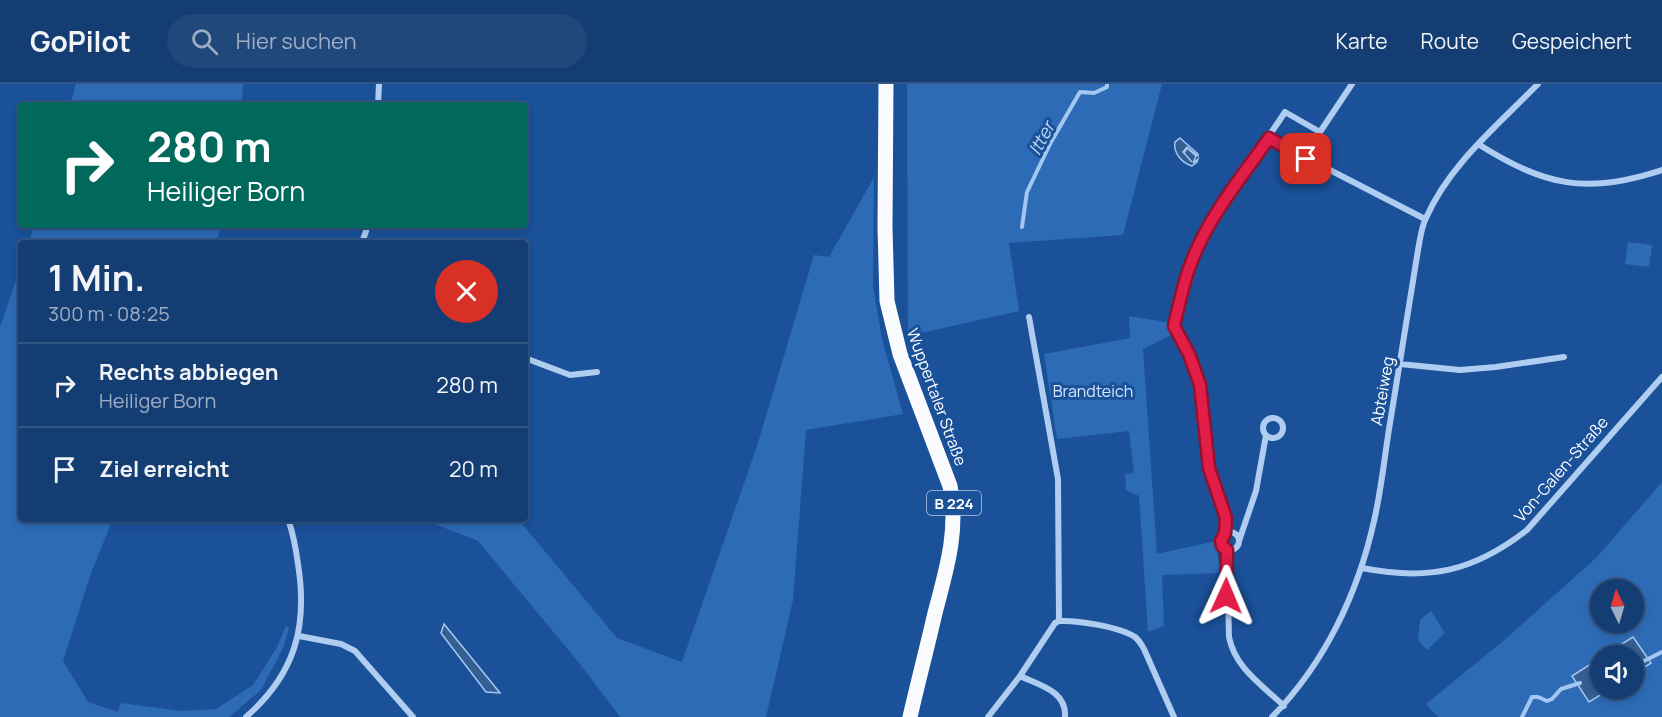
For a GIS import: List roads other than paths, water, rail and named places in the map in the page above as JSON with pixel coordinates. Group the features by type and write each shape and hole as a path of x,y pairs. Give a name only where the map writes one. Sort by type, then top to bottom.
{"main road":[{"name":"Wuppertaler Straße","path":"886,84 887,301 900,354 950,486 954,506 954,531 948,561 910,717"}],"street":[{"path":"378,102 379,84"},
{"path":"1306,159 1320,132 1352,84"},
{"name":"Abteiweg","path":"1272,717 1305,680 1344,612 1362,568 1374,520 1425,219 1448,180 1478,144 1538,84"},
{"path":"1227,550 1222,546 1221,541 1225,533 1226,518 1209,468 1200,385 1189,354 1174,326 1196,250 1210,223 1285,112 1320,132"},
{"path":"1269,138 1425,219"},
{"path":"1478,144 1518,168 1535,175 1569,182 1625,181 1662,170"},
{"path":"1029,318 1058,479 1059,621"},
{"path":"1400,364 1460,370 1564,357"},
{"path":"528,359 570,375 597,372"},
{"name":"Von-Galen-Straße","path":"1362,568 1405,574 1430,573 1467,565 1504,547 1527,530 1662,376"},
{"path":"1227,550 1236,548 1256,491 1266,435"},
{"path":"246,717 264,700 287,668 299,636 303,606 302,588 290,522"},
{"path":"1225,533 1234,533 1239,540"},
{"path":"1227,550 1227,617 1232,651 1245,670 1284,706"},
{"path":"988,717 1020,676 1054,623 1059,621 1124,632 1136,639 1144,649 1174,717"},
{"path":"299,636 341,644 356,651 413,717"},
{"path":"1020,676 1060,697 1065,707 1065,717"}],"waterway":[{"name":"Itter","path":"1022,227 1027,192 1051,142 1080,92 1094,93 1107,87 1107,84"},
{"path":"1644,661 1662,652"},
{"path":"1522,717 1532,697 1547,701 1561,689 1580,683"}],"park label":[{"name":"Brandteich","path":"1093,391"}]}
